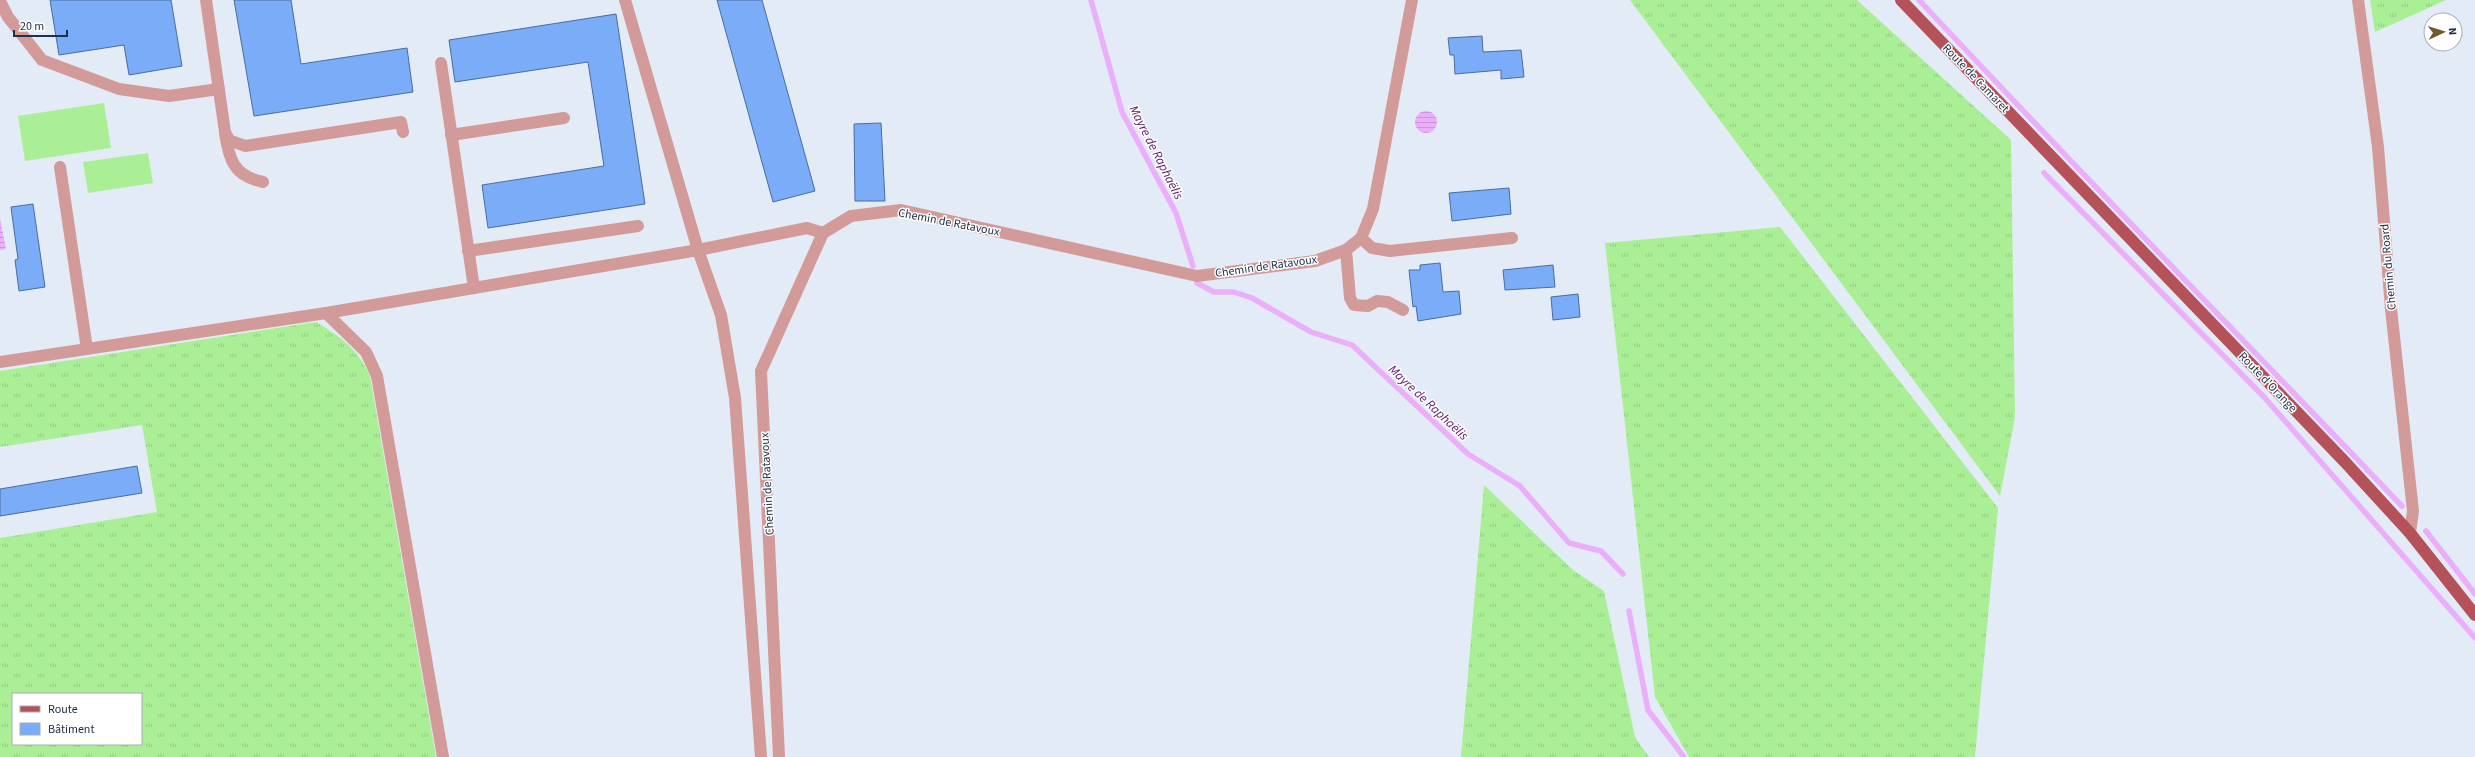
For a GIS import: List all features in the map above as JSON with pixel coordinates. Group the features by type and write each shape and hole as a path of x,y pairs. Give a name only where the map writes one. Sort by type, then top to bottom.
{"main road":[{"name":"Route de Camaret","path":"1901,0 2051,157"},
{"name":"Route d'Orange","path":"2051,157 2345,462 2410,533 2475,615"}],"street":[{"path":"206,0 225,132 232,163 241,173 251,179 263,182"},
{"path":"625,0 698,250 721,315 735,398 761,757"},
{"name":"Chemin de Ratavoux","path":"779,757 761,371 823,233 851,216 901,210 1198,276 1315,261 1346,250 1361,238 1373,209 1412,0"},
{"name":"Chemin du Roard","path":"2358,0 2378,147 2391,309 2413,511 2410,533"},
{"path":"0,1 8,17 42,60 54,65 119,89 169,96 219,88"},
{"path":"441,64 474,288"},
{"path":"451,135 564,118"},
{"path":"225,132 229,140 245,146 401,122 402,132"},
{"path":"60,167 86,349"},
{"path":"468,251 638,226"},
{"path":"0,362 474,288 698,250 807,228 823,233"},
{"path":"1361,238 1372,248 1390,251 1512,238"},
{"path":"1346,250 1350,298 1354,305 1368,306 1377,301 1388,302 1402,310"},
{"path":"326,312 366,352 377,376 443,757"}],"green space":[{"path":"1630,0 1857,0 2011,140 2015,417 2000,496"},
{"path":"2370,0 2446,0 2375,32"},
{"path":"104,103 111,148 25,161 18,116"},
{"path":"148,153 153,183 88,193 83,162"},
{"path":"1780,227 1998,508 1975,757 1689,757 1655,697 1605,243"},
{"path":"316,322 333,333 348,344 360,358 370,376 436,757 0,757 0,538 157,512 142,425 0,447 0,371"},
{"path":"1484,485 1573,570 1604,591 1635,737 1649,757 1461,757"}],"shaded area":[{"path":"1426,111 1434,114 1437,122 1434,130 1426,133 1418,130 1415,122 1418,114"},
{"path":"0,219 6,249 0,250"}],"building":[{"path":"50,0 171,0 182,66 129,75 124,45 59,55"},
{"path":"234,0 291,0 301,64 407,48 413,92 254,116"},
{"path":"717,0 762,0 815,191 773,202"},
{"path":"616,14 645,204 488,228 482,185 604,166 588,62 455,82 449,40"},
{"path":"1482,36 1483,52 1521,50 1524,77 1501,79 1501,70 1455,74 1454,55 1450,55 1448,38"},
{"path":"881,123 885,201 855,201 854,124"},
{"path":"1509,188 1511,214 1452,221 1449,193"},
{"path":"33,204 45,287 19,291 15,260 18,259 11,207"},
{"path":"1440,263 1443,292 1459,291 1461,314 1418,321 1416,306 1413,307 1409,270 1420,270 1420,265"},
{"path":"1553,265 1555,287 1505,290 1503,270"},
{"path":"1578,294 1580,317 1553,320 1551,297"},
{"path":"137,466 142,493 0,516 0,489"}],"waterway":[{"name":"Mayre de Raphaëlis","path":"1091,0 1122,112 1176,213 1193,266"},
{"path":"1919,0 2099,191 2402,506"},
{"path":"2044,173 2264,397 2475,638"},
{"name":"Mayre de Raphaëlis","path":"1197,283 1214,292 1234,292 1252,298 1311,332 1352,345 1468,454 1520,486 1569,543 1601,551 1623,574"},
{"path":"2426,531 2475,594"},
{"name":"Mayre de Raphaëlis","path":"1629,611 1648,710 1684,757"}]}
